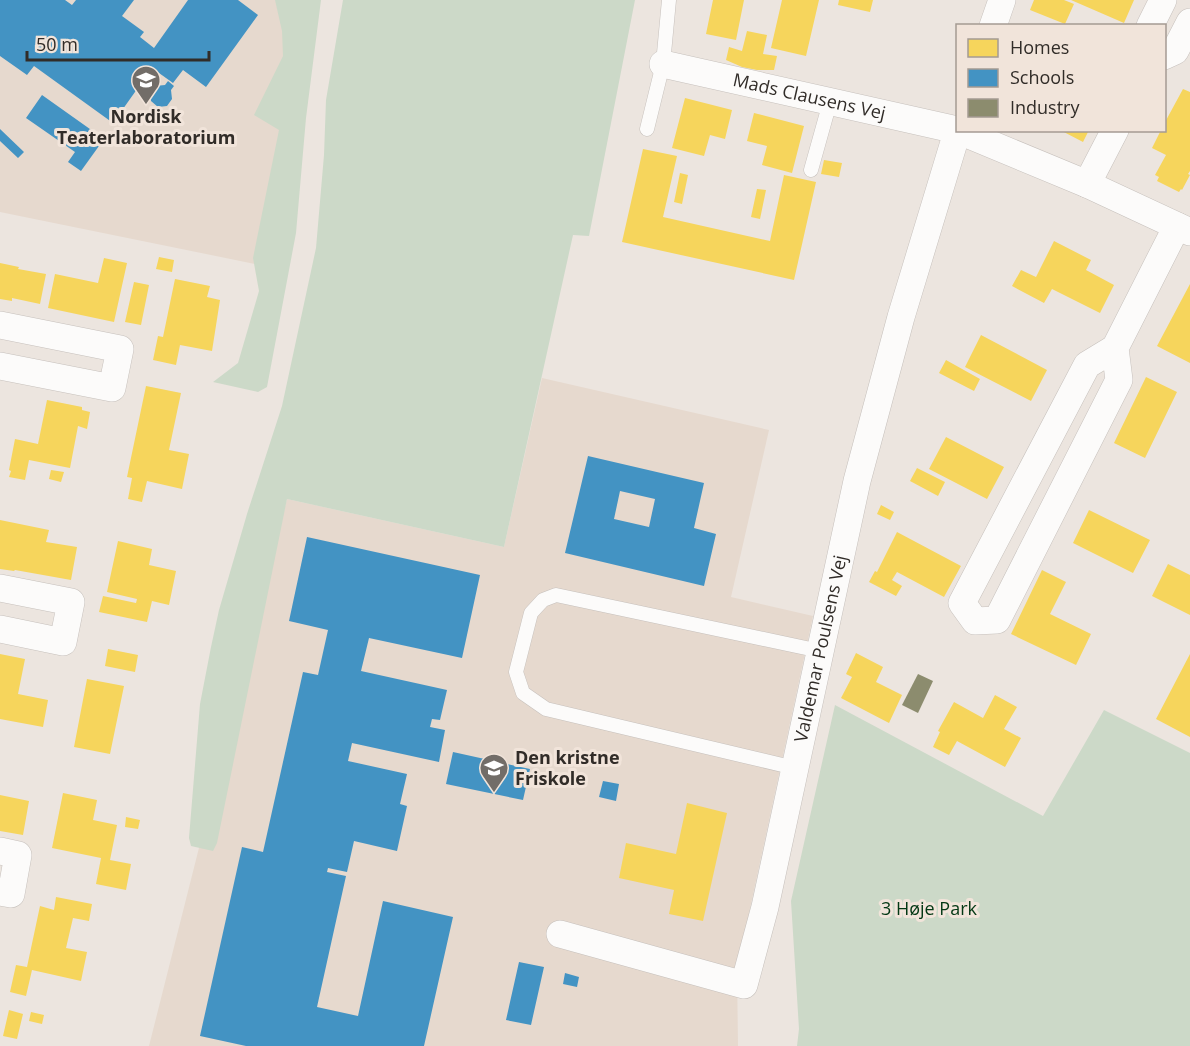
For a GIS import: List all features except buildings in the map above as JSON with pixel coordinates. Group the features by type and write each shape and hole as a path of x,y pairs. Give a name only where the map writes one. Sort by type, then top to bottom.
{"street":[{"path":"994,24 1002,0"},
{"path":"1150,24 1163,0"},
{"path":"1166,55 1175,51 1190,22"},
{"name":"Mads Clausens Vej","path":"663,64 956,130"},
{"name":"Valdemar Poulsens Vej","path":"560,934 744,985 765,907 856,481 901,317 956,132"},
{"path":"962,132 1087,184 1184,229 1115,348 1087,365 962,603 975,621 997,620 1119,380 1115,348"},
{"path":"1087,184 1114,132"},
{"path":"0,325 120,349 112,388 0,366"},
{"path":"0,588 70,602 63,642 0,629"},
{"path":"0,851 18,855 10,894 0,892"}],"lane":[{"path":"647,129 663,64 669,0"},
{"path":"811,170 830,102"},
{"path":"795,768 546,710 523,693 516,672 531,613 543,600 556,595 820,651"}],"shaded area":[{"name":"Nordisk Teaterlaboratorium","path":"0,0 313,0 260,265 0,212"},
{"name":"Den kristne Friskole","path":"542,378 769,430 731,597 813,616 737,969 738,1046 149,1046 287,499 504,547"}],"green space":[{"path":"275,0 321,0 306,118 296,233 267,387 258,392 213,382 238,363 259,291 253,258 279,130 254,115 283,56 282,31"},
{"path":"343,0 635,0 589,236 573,235 504,547 287,499 217,843 213,851 191,846 189,838 200,704 219,610 282,406 316,248 326,100"},
{"name":"3 Høje Park","path":"835,705 1043,816 1104,710 1190,753 1190,1046 797,1046 799,1029 791,901"}],"place":[{"name":"Nordisk Teaterlaboratorium","path":"146,106"},
{"name":"Den kristne Friskole","path":"494,794"}]}
